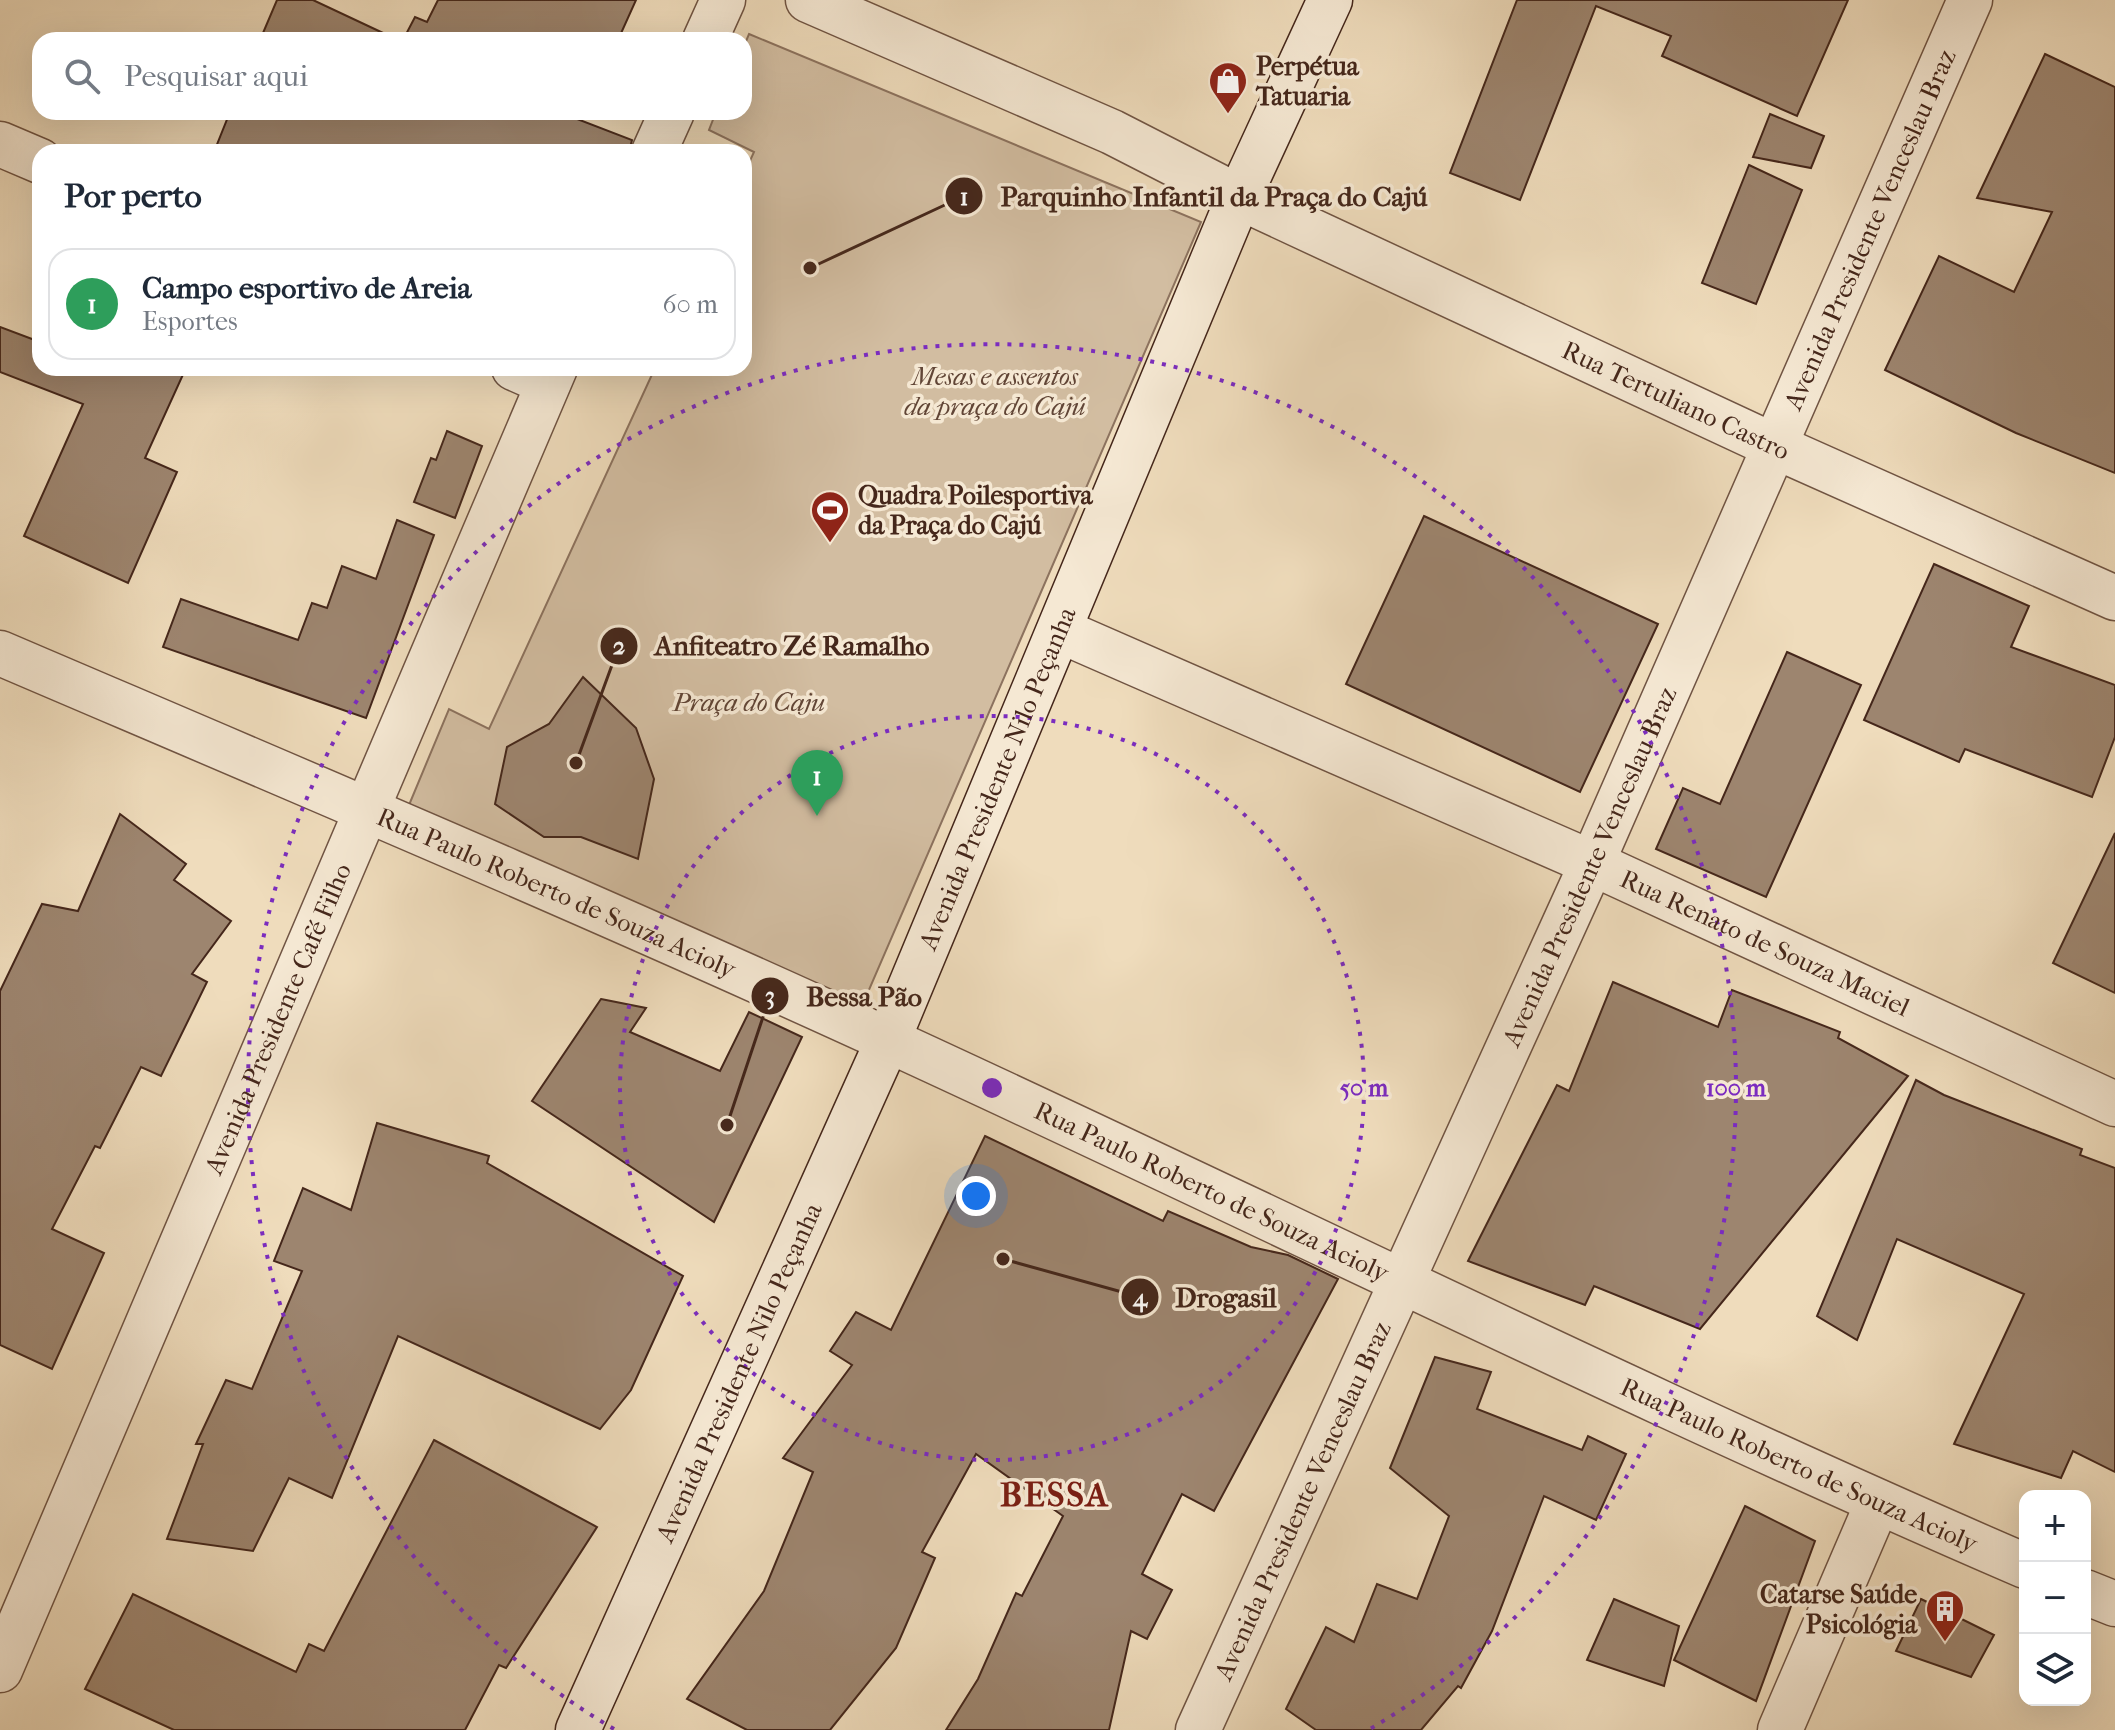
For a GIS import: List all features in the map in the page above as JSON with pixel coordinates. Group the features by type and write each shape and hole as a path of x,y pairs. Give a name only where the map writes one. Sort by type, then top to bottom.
{"street":[{"path":"709,32 723,0"},
{"name":"Rua Tertuliano Castro","path":"808,0 1112,132 1239,197 1772,445 2115,598"},
{"name":"Avenida Presidente Nilo Peçanha","path":"578,1730 888,1040 1061,631 1239,197 1330,0"},
{"name":"Avenida Presidente Venceslau Braz","path":"1198,1730 1592,863 1772,445 1970,0"},
{"path":"658,144 668,120"},
{"path":"0,144 32,158"},
{"name":"Avenida Presidente Café Filho","path":"0,1670 369,811 538,376"},
{"name":"Rua Renato de Souza Maciel","path":"1061,631 1592,863 2115,1104"},
{"name":"Rua Paulo Roberto de Souza Acioly","path":"0,653 369,811 888,1040 1401,1282 1878,1502 2019,1563"},
{"path":"1780,1730 1878,1502"},
{"path":"2091,1594 2115,1604"}],"green space":[{"name":"Praça do Caju","path":"752,35 1201,222 859,1013 409,805 449,709 489,729 651,376 752,376 754,152 752,144 738,144 709,130 713,120 752,120"}],"building":[{"path":"277,0 313,0 381,32 263,32"},
{"path":"438,0 636,0 622,32 407,32 415,17 427,22"},
{"path":"1517,0 1848,0 1797,116 1662,56 1671,36 1596,6 1520,200 1450,173"},
{"path":"2045,54 2115,87 2115,473 2016,433 1885,370 1939,256 2014,292 2052,212 1977,198"},
{"path":"1770,114 1824,136 1811,168 1753,157"},
{"path":"227,120 580,120 632,140 631,144 217,144"},
{"path":"1749,165 1802,190 1756,304 1702,283"},
{"path":"0,327 32,339 32,376 182,376 145,458 177,472 128,583 24,536 83,404 0,372"},
{"path":"447,431 482,446 455,518 414,502 431,458 436,460"},
{"path":"1424,516 1658,624 1580,792 1346,684"},
{"path":"397,520 434,535 366,718 163,647 181,599 298,640 312,603 327,608 342,566 376,579"},
{"path":"1934,564 2029,606 2011,647 2115,685 2115,737 2092,797 1965,749 1959,762 1864,720"},
{"path":"1787,652 1861,685 1766,897 1656,849 1683,788 1720,804"},
{"path":"583,677 636,728 654,779 638,859 581,837 544,837 495,804 507,747 549,724"},
{"path":"120,814 186,864 174,880 231,921 192,974 207,982 161,1076 141,1067 100,1148 95,1146 52,1229 104,1253 52,1369 0,1345 0,991 42,904 78,911"},
{"path":"2115,833 2115,993 2053,963"},
{"path":"1613,982 1718,1027 1732,990 1840,1032 1838,1038 1908,1076 1700,1329 1594,1286 1585,1305 1468,1261 1557,1085 1569,1091"},
{"path":"601,999 646,1008 630,1032 720,1071 749,1012 802,1037 714,1222 532,1101"},
{"path":"1916,1080 1944,1095 2082,1149 2080,1155 2115,1168 2115,1472 2073,1451 2061,1478 1954,1444 2024,1294 1897,1239 1857,1340 1817,1316"},
{"path":"377,1123 489,1156 487,1163 683,1276 631,1390 600,1429 398,1336 332,1498 289,1478 253,1551 167,1539 203,1444 196,1444 226,1380 252,1389 302,1271 274,1261 303,1188 351,1210"},
{"path":"985,1136 1163,1221 1168,1211 1251,1247 1288,1255 1338,1279 1214,1511 1182,1494 1142,1574 1172,1590 1147,1639 1131,1631 1109,1730 946,1730 978,1679 1016,1593 1022,1596 1063,1516 976,1454 922,1552 935,1558 896,1648 830,1730 747,1730 687,1699 764,1591 813,1472 783,1458 852,1365 830,1351 856,1312 891,1330"},
{"path":"1435,1357 1491,1372 1477,1409 1582,1450 1588,1436 1626,1454 1596,1520 1544,1496 1492,1631 1461,1688 1458,1686 1421,1730 1316,1730 1286,1709 1326,1627 1354,1642 1377,1584 1417,1599 1449,1516 1390,1468"},
{"path":"434,1440 597,1527 506,1668 499,1665 465,1730 174,1730 85,1689 133,1594 296,1672 309,1644 324,1651"},
{"path":"1745,1506 1815,1541 1756,1701 1674,1660"},
{"path":"1614,1599 1679,1626 1664,1686 1587,1660"},
{"name":"Catarse Saúde Psicológia","path":"1921,1599 1994,1635 1971,1677 1896,1651"}],"place":[{"name":"Perpétua Tatuaria","path":"1228,115"},
{"name":"Parquinho Infantil da Praça do Cajú","path":"810,268"},
{"name":"Quadra Poilesportiva da Praça do Cajú","path":"830,544"},
{"name":"Anfiteatro Zé Ramalho","path":"576,763"},
{"name":"Campo esportivo de Areia","path":"817,816"},
{"name":"Bessa Pão","path":"727,1125"},
{"name":"Drogasil","path":"1003,1259"},
{"name":"Catarse Saúde Psicológia","path":"1945,1643"}],"district":[{"name":"BESSA","path":"1055,1495"}],"park label":[{"name":"Mesas e assentos da praça do Cajú","path":"995,391"}]}
